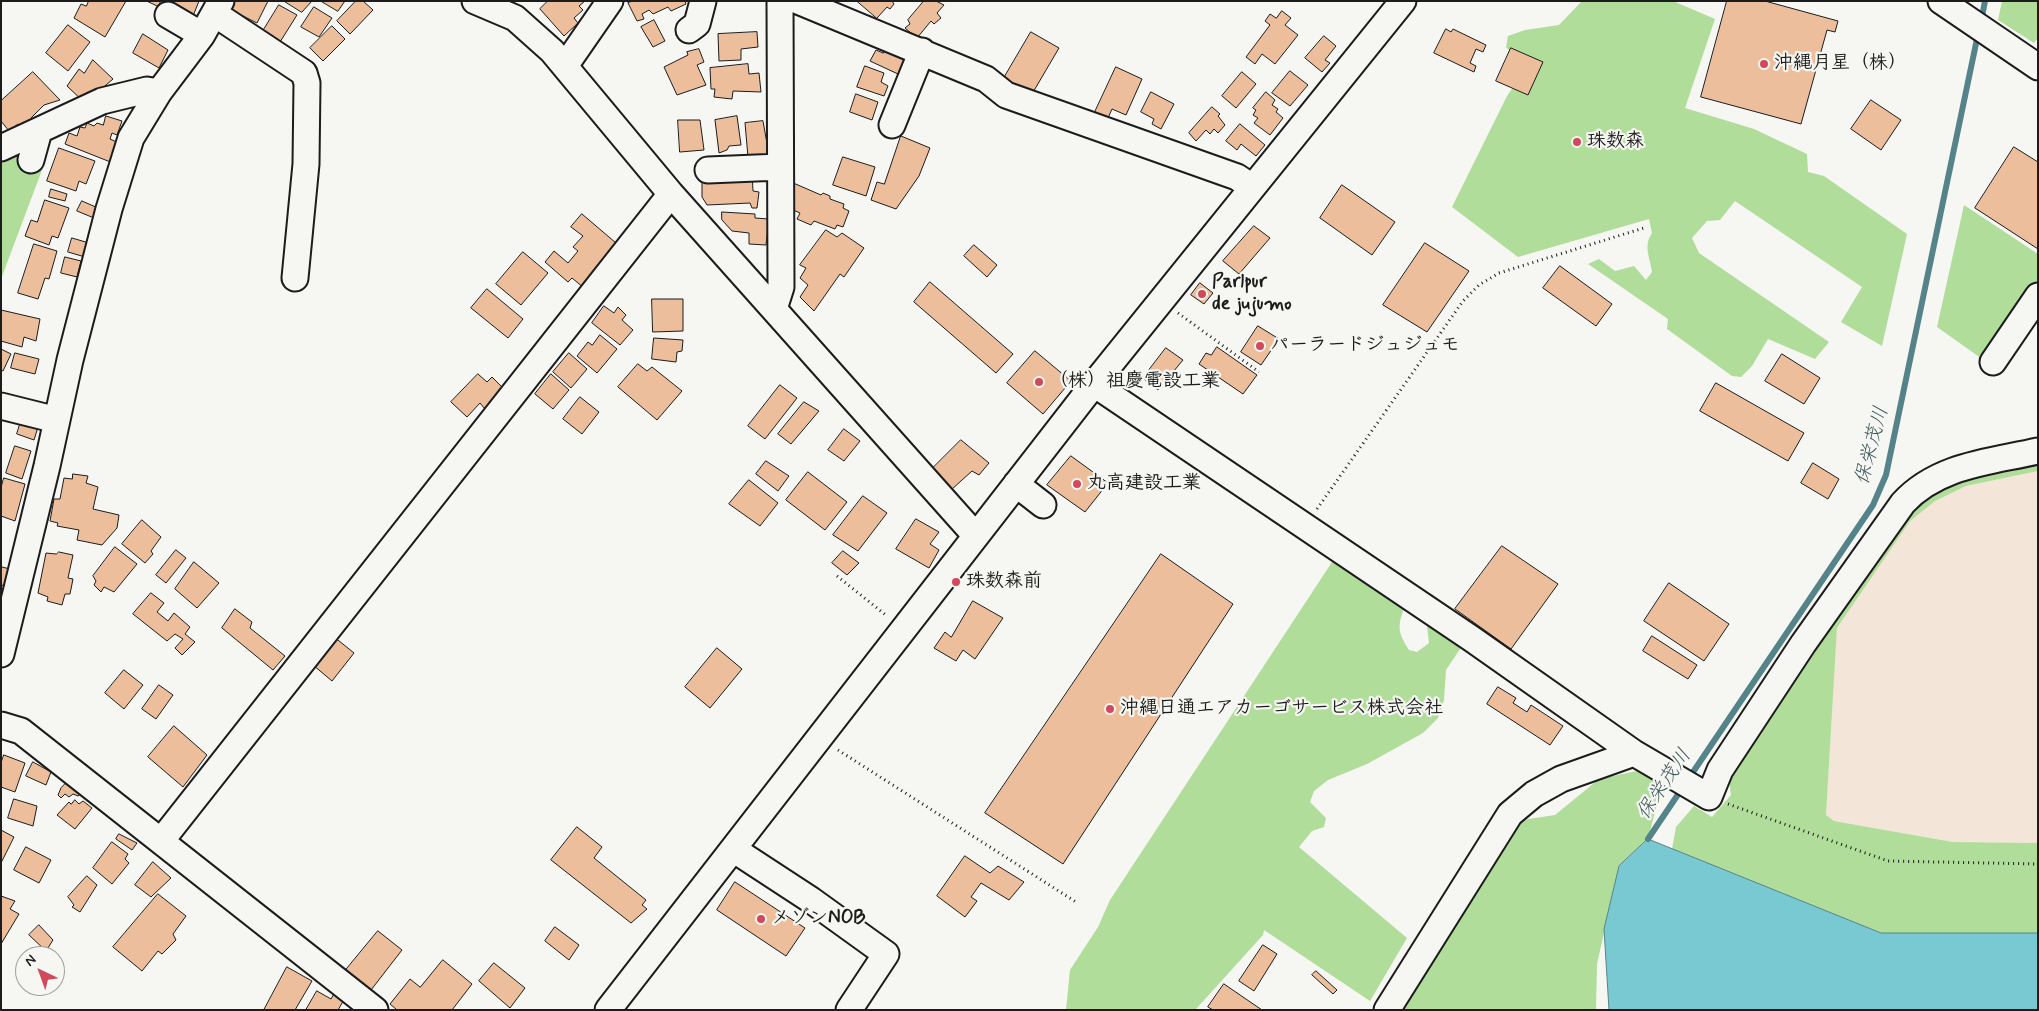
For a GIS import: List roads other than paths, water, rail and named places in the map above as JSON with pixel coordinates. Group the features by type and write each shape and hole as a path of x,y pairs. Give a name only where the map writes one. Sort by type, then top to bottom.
{"street":[{"path":"475,1 516,18 565,66 671,194 976,536"},
{"path":"689,30 697,24 703,1"},
{"path":"774,309 782,287 780,1"},
{"path":"798,1 986,78 1006,95 1237,177 1252,187"},
{"path":"608,1010 1094,384 1403,1"},
{"path":"1941,1 2038,67"},
{"path":"565,66 611,2"},
{"path":"3,639 109,209 130,138 159,92 202,35 218,8 304,73 306,78 308,103 306,164 295,278"},
{"path":"168,15 202,35"},
{"path":"892,126 922,51"},
{"path":"1,148 102,101 147,90 159,92"},
{"path":"32,160 39,131"},
{"path":"708,170 780,167"},
{"path":"160,841 671,194"},
{"path":"1993,362 2038,296"},
{"path":"1094,384 1305,526 1634,753 1709,797 1720,770 1803,644 1903,503 1915,490 1952,470 2038,451"},
{"path":"1,406 57,420"},
{"path":"1016,484 1043,504"},
{"path":"1,725 21,731 375,1010"},
{"path":"1386,1010 1510,814 1534,794 1561,779 1634,753"},
{"path":"733,850 811,900 886,954 849,1010"}],"water":[{"path":"1648,839 1881,933 2038,933 2038,1010 1609,1010 1604,929 1619,866"}],"waterway":[{"name":"保栄茂川","path":"1981,22 1985,1"},
{"name":"保栄茂川","path":"1689,778 1873,505 1886,475 1978,34"},
{"name":"保栄茂川","path":"1648,839 1683,787"}],"place":[{"name":"沖縄月星（株）","path":"1764,64"},
{"name":"珠数森","path":"1577,142"},
{"name":"Parlpur de jujumo","path":"1202,294"},
{"name":"パーラードジュジュモ","path":"1260,346"},
{"name":"（株）祖慶電設工業","path":"1039,382"},
{"name":"丸高建設工業","path":"1077,484"},
{"name":"珠数森前","path":"956,582"},
{"name":"沖縄日通エアカーゴサービス株式会社","path":"1110,709"},
{"name":"メゾンNOB","path":"761,919"}]}
